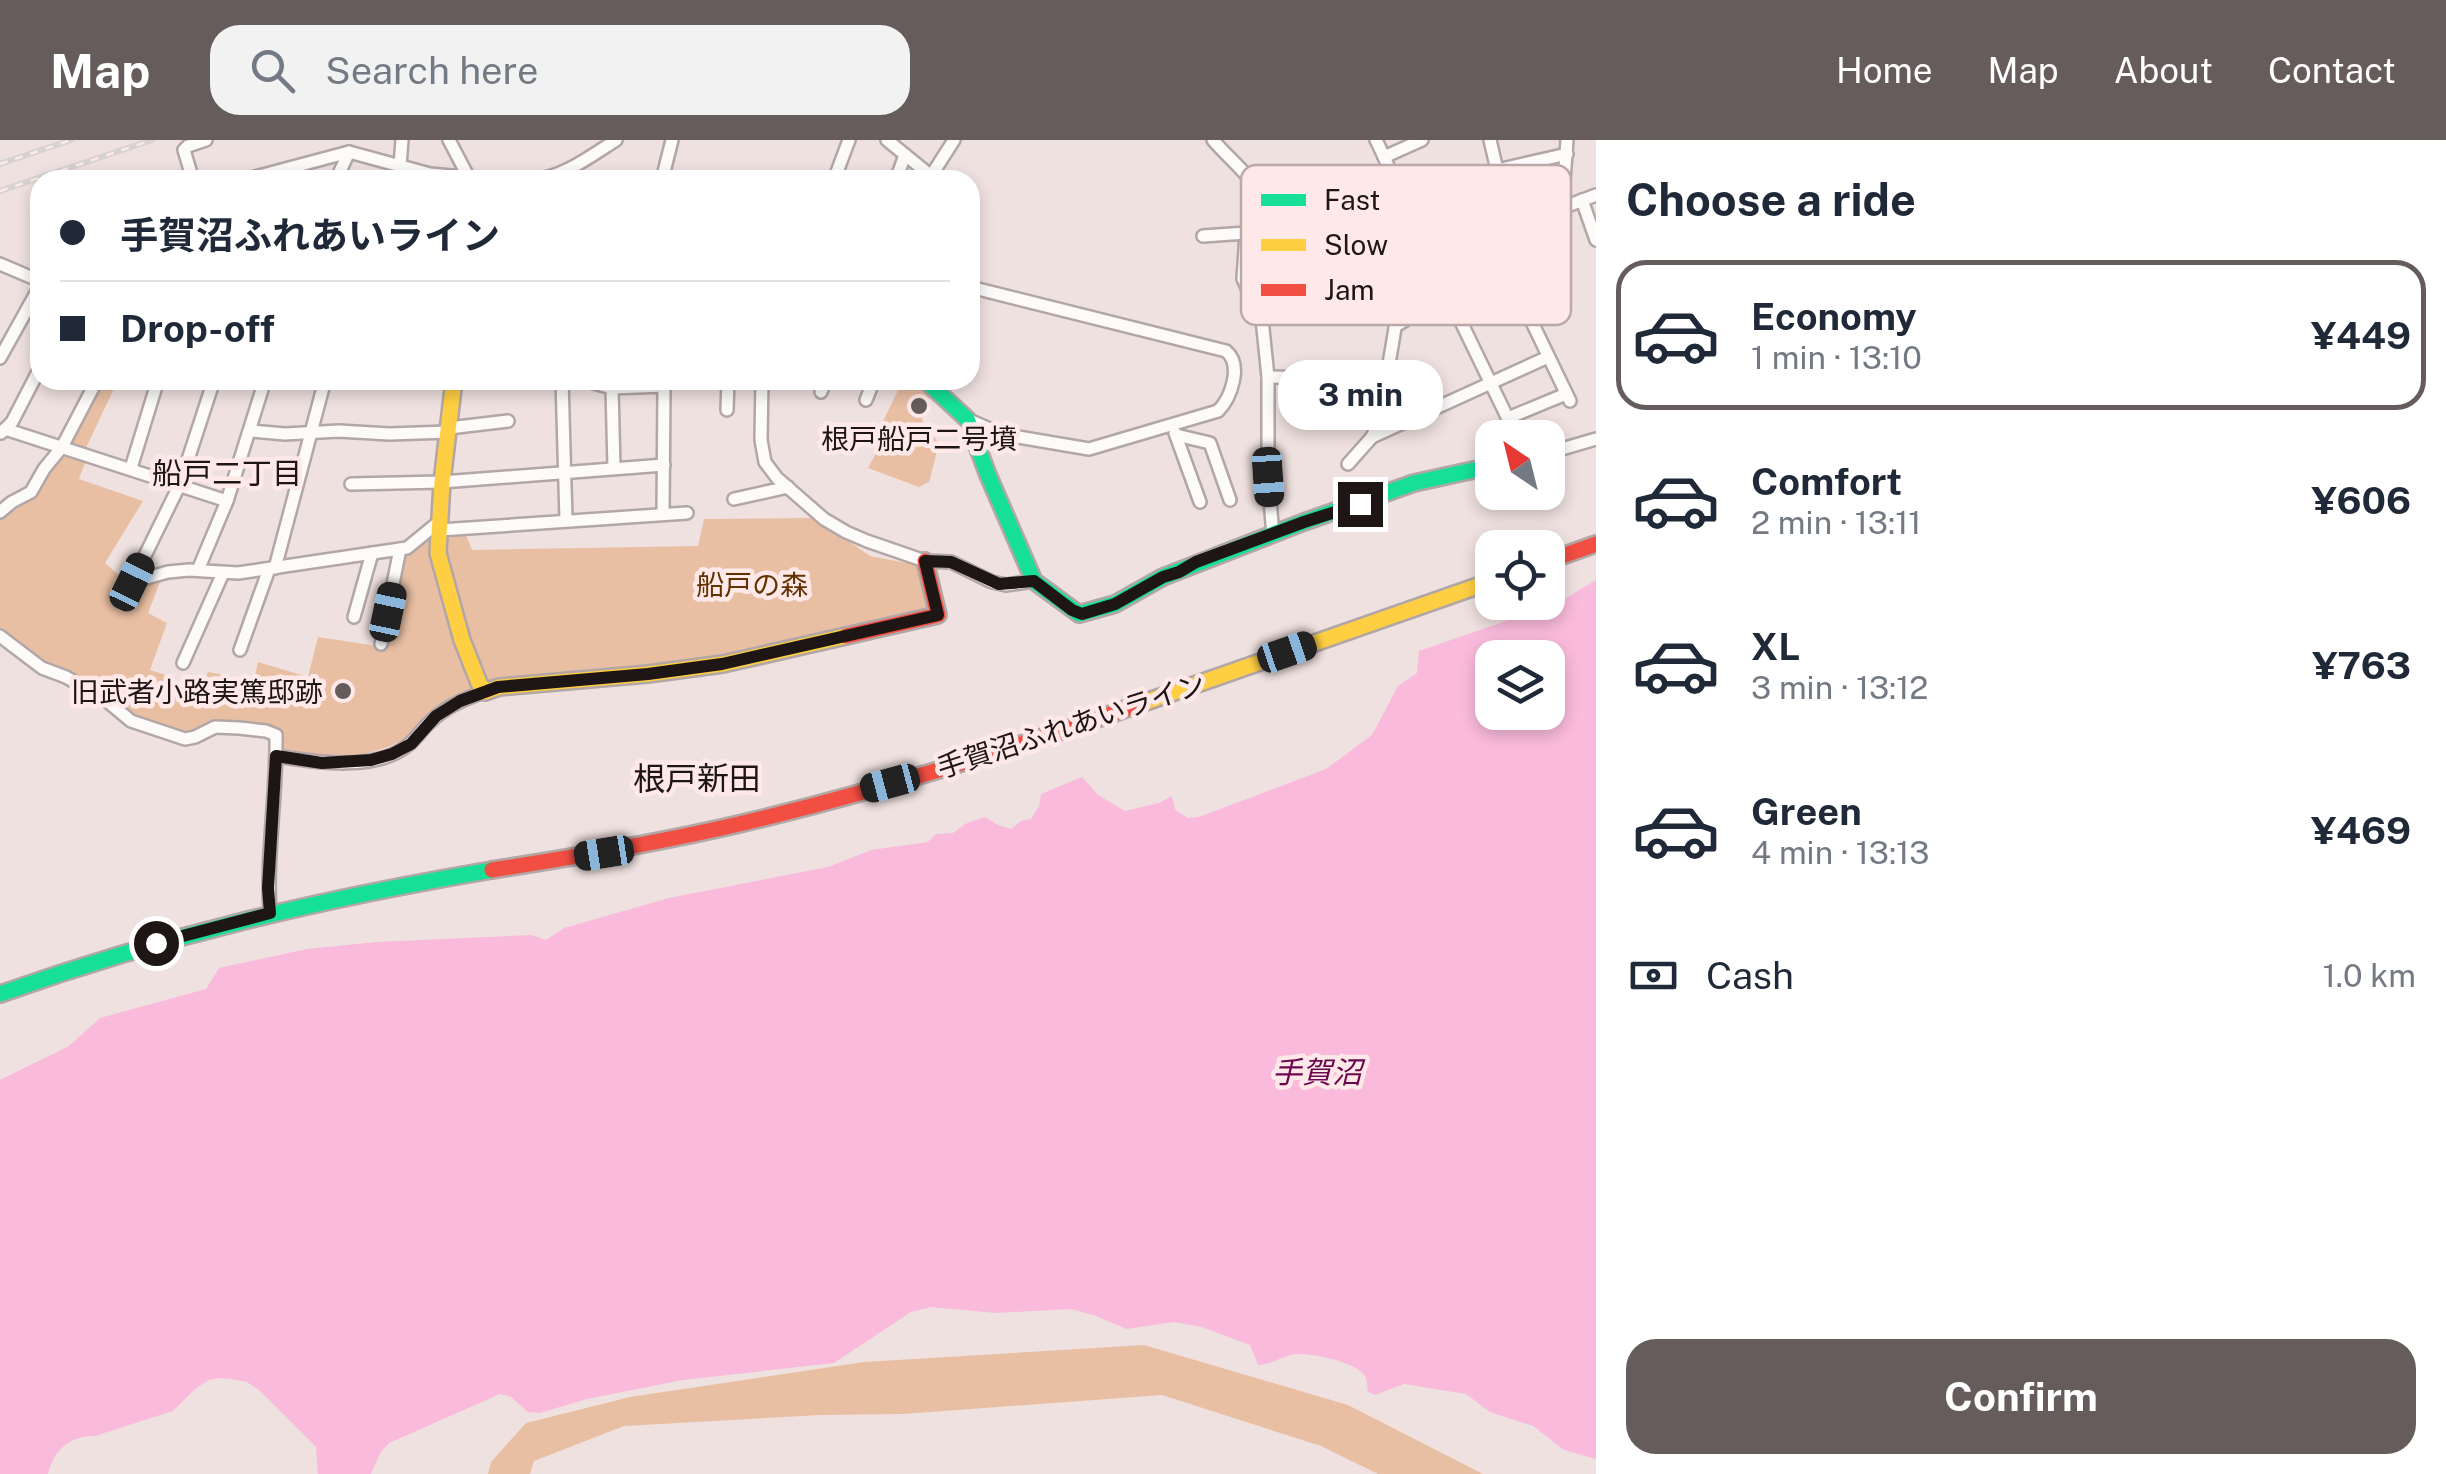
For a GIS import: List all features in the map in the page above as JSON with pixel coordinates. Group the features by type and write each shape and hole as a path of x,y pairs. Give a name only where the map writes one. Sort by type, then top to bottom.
{"street":[{"path":"190,170 184,150 206,140"},
{"path":"400,166 402,140"},
{"path":"449,140 465,170"},
{"path":"563,170 616,140"},
{"path":"664,170 672,140"},
{"path":"838,170 849,140"},
{"path":"887,140 923,170"},
{"path":"938,170 954,140"},
{"path":"1213,140 1241,171"},
{"path":"1376,140 1388,165"},
{"path":"1384,156 1422,140"},
{"path":"1490,140 1496,165"},
{"path":"1565,165 1568,140"},
{"path":"284,170 351,148 415,170"},
{"path":"1519,165 1566,154"},
{"path":"900,170 905,156"},
{"path":"1571,204 1596,195"},
{"path":"1582,200 1596,240"},
{"path":"1203,236 1241,233"},
{"path":"0,264 30,279"},
{"path":"936,390 967,419 1001,434 1089,449 1174,429 1218,411 1229,396 1236,365 1230,353 980,290"},
{"path":"0,358 30,303"},
{"path":"1263,325 1273,534"},
{"path":"1348,464 1376,428 1396,325"},
{"path":"1462,325 1509,420 1568,397 1533,325"},
{"path":"0,328 12,337"},
{"path":"1372,437 1548,357"},
{"path":"1268,377 1324,378"},
{"path":"6,428 30,386"},
{"path":"0,512 30,492 62,447 92,390"},
{"path":"131,468 155,390"},
{"path":"211,390 180,484 132,582 168,572 272,569 407,548 440,526 687,513"},
{"path":"198,570 227,501 262,390"},
{"path":"240,650 272,569 322,390"},
{"path":"453,390 438,553 462,640 485,692"},
{"path":"562,390 566,520"},
{"path":"612,390 614,468"},
{"path":"663,514 664,390"},
{"path":"728,390 728,410"},
{"path":"762,390 761,440 765,462 824,519 846,532 925,561 951,562 999,584 1034,581"},
{"path":"866,400 870,390"},
{"path":"0,411 6,428"},
{"path":"967,419 1034,581 1082,614 1115,604 1196,562 1414,484 1475,470"},
{"path":"250,432 448,430 508,421"},
{"path":"6,428 227,501"},
{"path":"1174,429 1210,443 1230,500"},
{"path":"1174,429 1200,502"},
{"path":"1565,449 1596,439"},
{"path":"350,484 442,482 664,464"},
{"path":"734,499 788,488"},
{"path":"1565,555 1596,544"},
{"path":"381,644 400,549"},
{"path":"354,617 372,553"},
{"path":"276,756 322,763 371,760 411,744 436,716 460,701 498,687 722,664 938,615 925,561"},
{"path":"184,663 223,573"},
{"name":"手賀沼ふれあいライン","path":"0,994 83,965 270,913 604,853 780,813 1007,750 1475,586"},
{"path":"0,636 42,668 66,677 132,721 185,739 214,728 276,735 270,913"}],"green space":[{"path":"94,390 113,390 85,450 66,445"},
{"path":"898,390 931,392 922,420 939,444 929,482 919,487 868,468 879,448 873,442"},
{"path":"63,454 86,460 79,479 143,501 105,563 131,586 162,577 148,613 167,623 150,670 169,676 168,693 196,704 208,672 254,681 258,662 308,677 318,637 384,647 405,552 436,534 476,689 425,726 383,749 325,757 282,752 277,731 211,724 187,733 137,716 113,699 43,665 0,632 0,519 30,501"},
{"name":"船戸の森","path":"815,518 870,556 917,565 933,610 728,658 488,687 465,638 443,553 445,538 466,535 472,550 698,546 704,519"},
{"path":"1144,1345 1348,1405 1483,1474 1378,1474 1321,1446 1162,1395 903,1414 624,1426 534,1461 530,1474 488,1474 491,1462 526,1423 630,1397 864,1362"}],"water":[{"name":"手賀沼","path":"1596,580 1596,1459 1564,1450 1533,1426 1490,1412 1466,1394 1404,1384 1375,1395 1368,1392 1366,1378 1360,1371 1344,1363 1297,1354 1258,1365 1250,1345 1202,1327 1174,1322 1127,1329 1071,1309 996,1313 931,1307 911,1312 834,1363 683,1380 587,1399 540,1413 528,1412 511,1397 500,1394 389,1443 371,1474 318,1474 316,1447 260,1391 247,1382 217,1378 195,1389 173,1411 71,1441 54,1458 48,1474 0,1474 0,1080 69,1046 100,1018 206,989 219,968 307,949 532,935 546,940 564,928 669,898 828,867 871,850 928,842 936,834 953,833 985,817 1011,829 1031,819 1041,794 1082,777 1098,795 1125,811 1172,796 1175,810 1188,818 1199,817 1326,769 1372,735 1398,686 1417,673 1419,651 1509,620 1565,620 1565,599"}],"railway":[{"path":"0,164 71,140"},
{"path":"63,170 152,140"},
{"path":"0,191 30,181"}],"traffic: fast":[{"path":"936,390 967,419 1034,581 1079,614 1115,604 1163,577 1304,522 1414,483 1475,470"},
{"path":"0,994 122,954 243,921 492,870"}],"traffic: slow":[{"path":"453,390 438,553 462,640 485,692 499,687 723,664 846,636"},
{"path":"1140,704 1475,587"}],"traffic: jam":[{"path":"1565,555 1596,544"},
{"path":"846,636 938,615 925,561"},
{"path":"492,870 709,831 790,812 941,769 1140,704"}],"place":[{"name":"根戸船戸二号墳","path":"919,406"},
{"name":"旧武者小路実篤邸跡","path":"343,691"}],"district":[{"name":"船戸二丁目","path":"227,473"},
{"name":"根戸新田","path":"697,778"}],"route":[{"path":"156,943 270,913 276,756 322,763 371,760 411,744 436,716 460,701 498,687 722,664 938,615 925,561 951,562 999,584 1034,581 1082,614 1115,604 1196,562 1360,504"}]}
